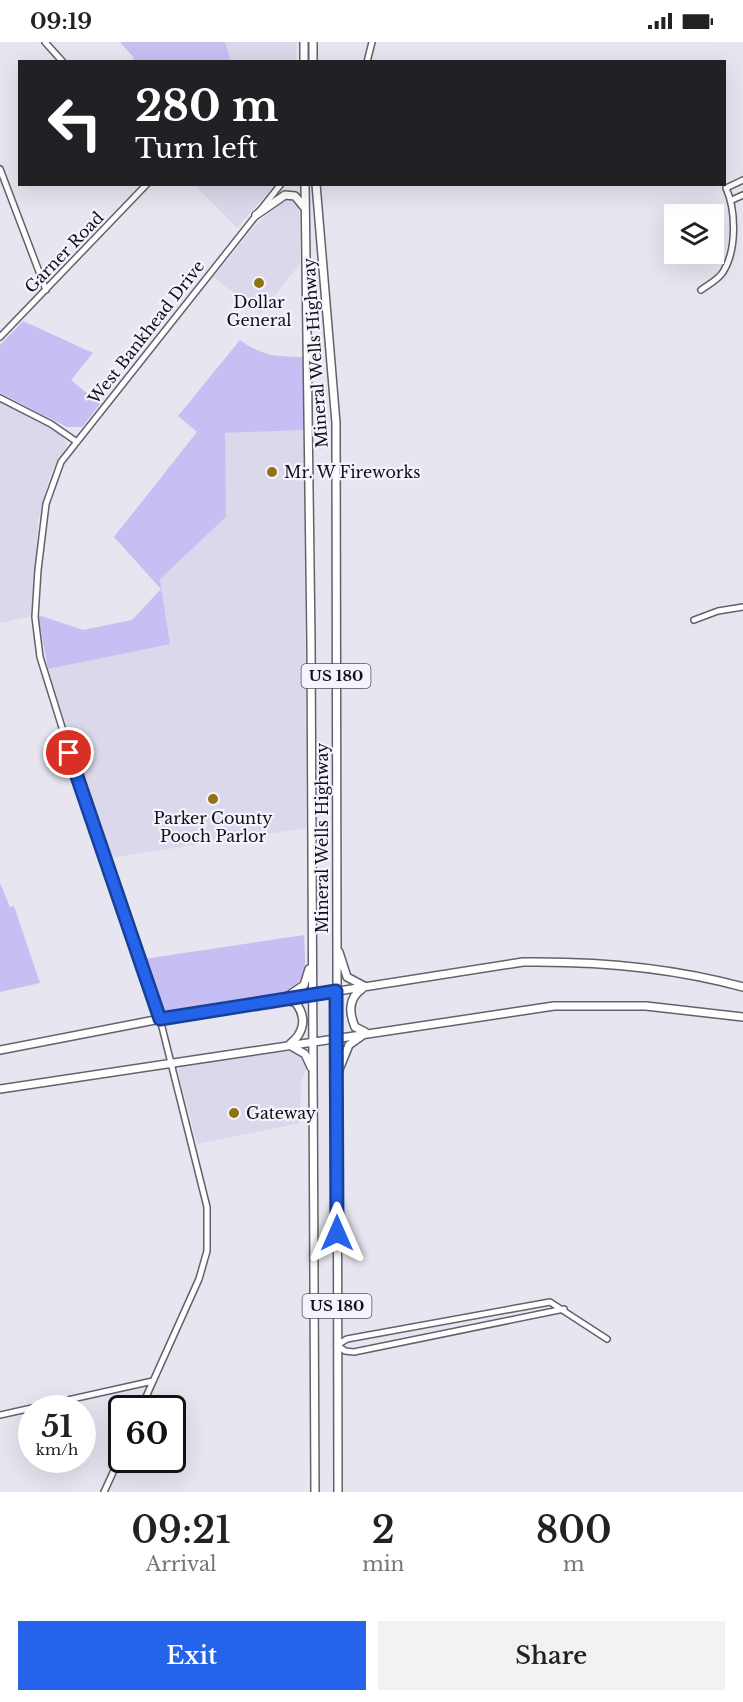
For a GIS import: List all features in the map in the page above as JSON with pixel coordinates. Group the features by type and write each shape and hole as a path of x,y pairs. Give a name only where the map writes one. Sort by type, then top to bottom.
{"main road":[{"path":"304,42 304,60"},
{"path":"313,42 314,60"},
{"name":"Mineral Wells Highway","path":"305,186 315,1492"},
{"name":"Mineral Wells Highway","path":"316,186 336,423 338,1492"},
{"path":"256,215 285,195 299,199 305,210"},
{"path":"336,940 347,976 367,986"},
{"path":"283,999 304,985 312,955"},
{"path":"0,1050 160,1019 523,962 610,963 664,969 743,987"},
{"path":"367,986 353,996 350,1006 355,1027 368,1033"},
{"path":"283,999 296,1003 303,1017 303,1028 299,1037 288,1045"},
{"path":"0,1089 37,1086 499,1013 585,1005 666,1008 743,1017"},
{"path":"336,1076 349,1045 368,1033"},
{"path":"288,1045 305,1054 313,1071"}],"street":[{"path":"45,42 61,60"},
{"path":"368,60 372,42"},
{"path":"0,169 46,290"},
{"path":"701,290 723,272 732,244 732,200 726,188 743,180"},
{"name":"Garner Road","path":"0,337 145,186"},
{"name":"West Bankhead Drive","path":"147,1395 199,1279 207,1251 209,1229 203,1185 160,1019 96,834 40,657 35,617 46,504 58,468 77,442 279,186"},
{"path":"732,200 743,195"},
{"path":"0,398 51,424 77,442"},
{"path":"694,620 717,611 743,607"},
{"path":"564,1309 354,1352 345,1351 337,1345 347,1339 550,1302 564,1309 607,1339"},
{"path":"414,1327 419,1339"},
{"path":"0,1415 153,1381"},
{"path":"104,1492 113,1473"}],"shaded area":[{"path":"120,42 225,42 231,60 132,60 134,58"},
{"path":"225,42 297,42 296,60 231,60"},
{"path":"196,186 273,186 237,228"},
{"path":"285,198 295,200 299,209 300,264 260,314 214,277 253,228"},
{"path":"23,321 93,353 71,380 100,404 82,427 67,427 0,393 0,345"},
{"path":"240,340 255,349 270,354 304,357 304,430 225,433 226,517 160,579 170,644 48,669 38,615 83,630 132,620 161,589 114,537 197,432 178,416"},
{"path":"0,403 57,431 63,436 67,447 51,472 38,520 32,616 0,623"},
{"path":"304,430 306,828 109,858 48,669 170,643 160,579 226,517 224,433"},
{"path":"0,883 10,907 14,906 40,983 0,992"},
{"path":"304,935 304,971 297,984 290,990 280,995 166,1012 159,1009 144,959"},
{"path":"292,1051 301,1057 306,1068 301,1082 300,1123 197,1144 178,1070 186,1064"}],"place":[{"name":"Dollar General","path":"259,283"},
{"name":"Mr. W Fireworks","path":"272,472"},
{"name":"Parker County Pooch Parlor","path":"213,799"},
{"name":"Gateway","path":"234,1113"}],"route":[{"path":"69,753 160,1019 336,991 337,1233"}]}
